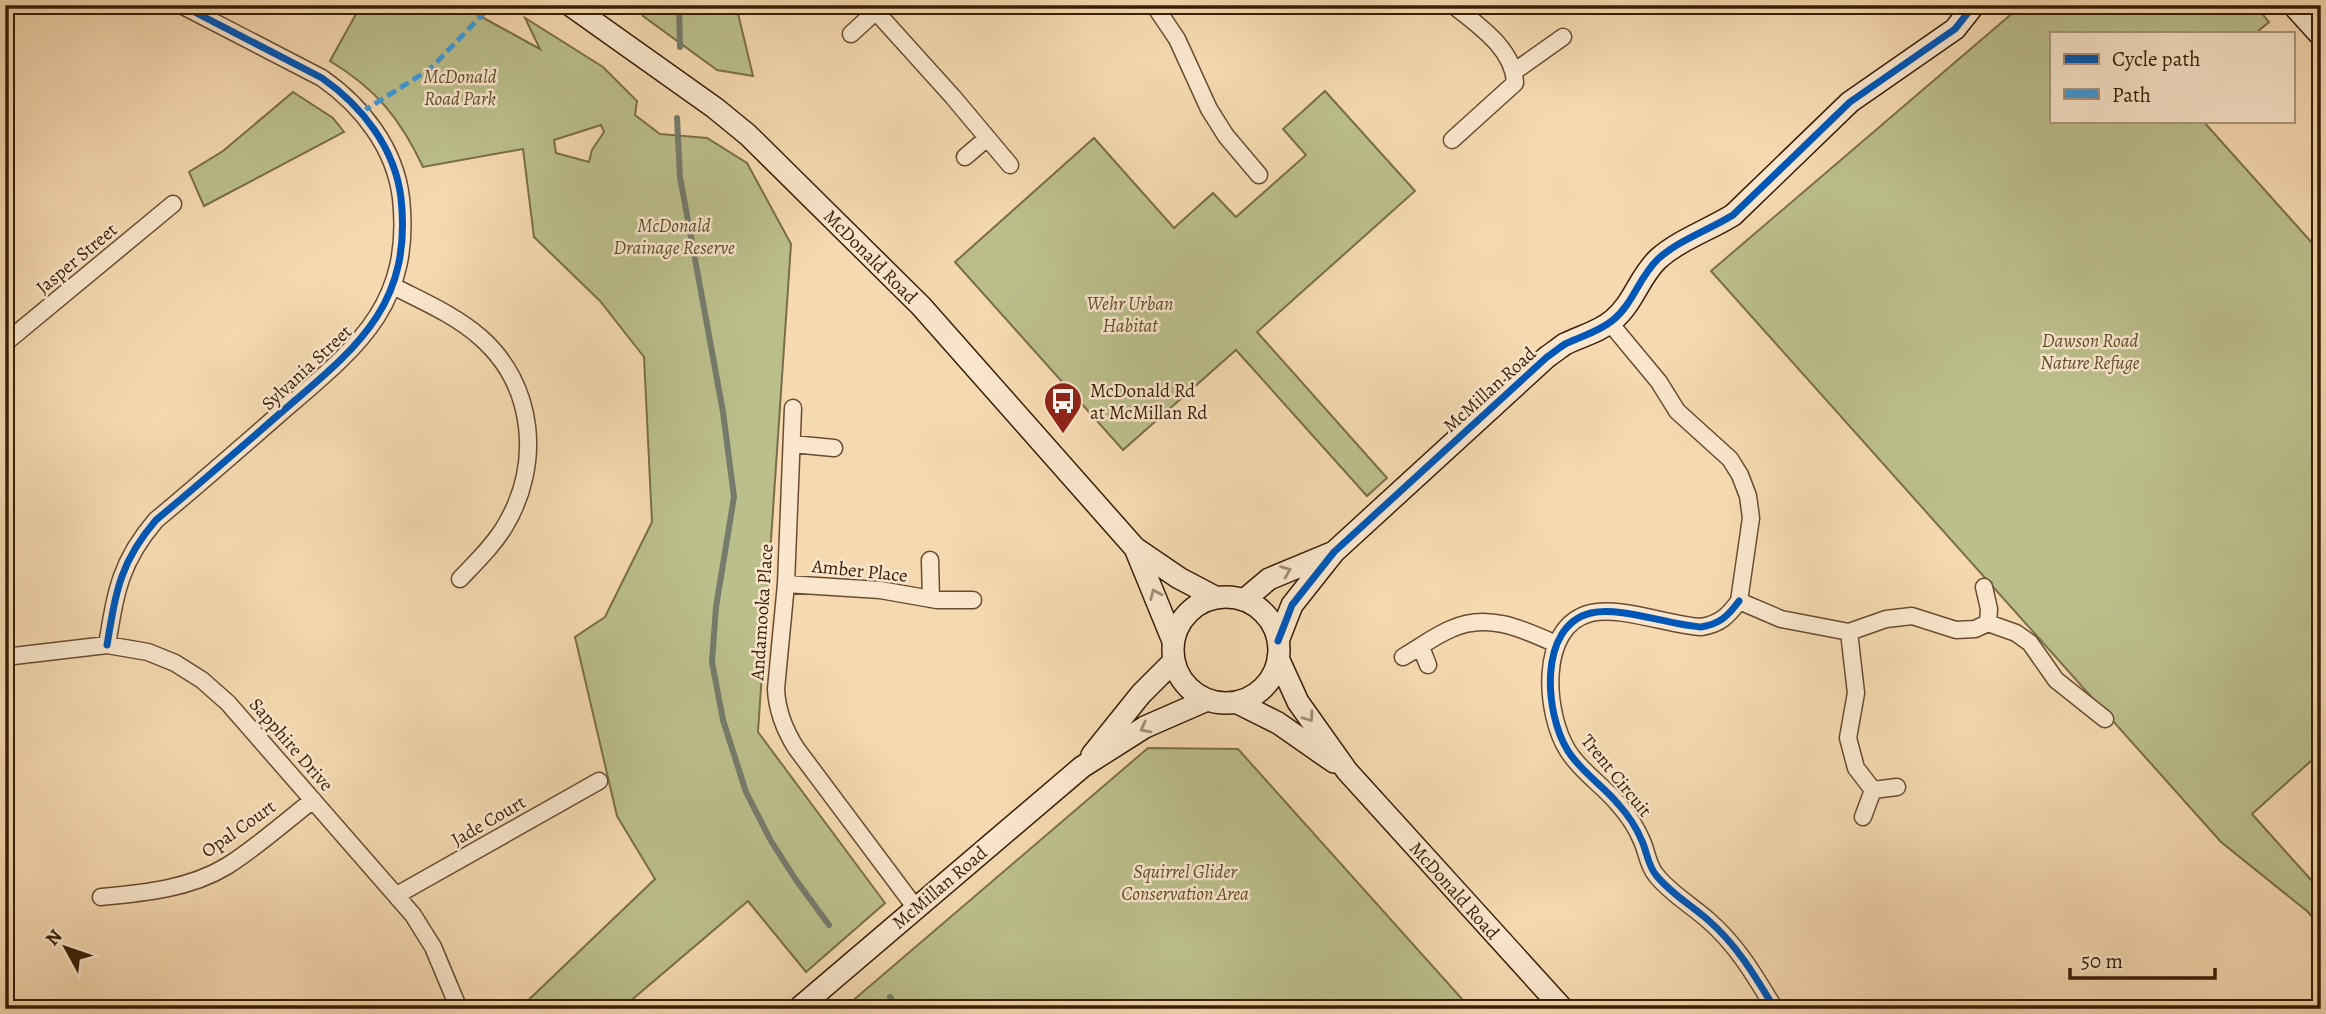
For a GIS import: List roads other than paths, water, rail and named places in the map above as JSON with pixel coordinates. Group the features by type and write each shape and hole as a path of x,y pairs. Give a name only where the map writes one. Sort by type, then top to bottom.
{"main road":[{"name":"McDonald Road","path":"570,5 715,108 748,135 921,306 1135,548 1179,578 1217,598"},
{"name":"McMillan Road","path":"1278,649 1292,605 1334,552 1547,357 1564,344 1610,323 1623,311 1658,259 1732,215 1850,102 1955,29 1974,5"},
{"path":"2293,5 2321,36"},
{"name":"McDonald Road","path":"1135,548 1173,651"},
{"name":"McMillan Road","path":"1244,600 1269,579 1334,552"},
{"path":"1217,598 1244,600 1260,609 1272,623 1278,649 1273,674 1264,687 1251,697 1236,702 1207,700 1192,691 1180,678 1173,651 1179,626 1188,612 1201,603 1217,598"},
{"name":"McDonald Road","path":"1278,649 1298,702 1348,771 1563,1009"},
{"name":"McMillan Road","path":"1082,767 1173,651"},
{"name":"McMillan Road","path":"798,1009 1082,767 1145,727 1207,700"},
{"name":"McDonald Road","path":"1236,702 1278,723 1348,771"}],"street":[{"name":"Sylvania Street","path":"107,645 119,583 126,563 139,541 156,520 352,350 381,310 399,267 402,241 399,186 390,159 362,112 322,78 181,5"},
{"path":"1154,5 1177,39 1209,109 1226,136 1259,175"},
{"path":"1452,140 1515,83 1515,71 1504,53 1486,32 1453,5"},
{"path":"851,34 873,9 1010,164"},
{"path":"1515,71 1563,37"},
{"path":"965,157 986,139"},
{"name":"Jasper Street","path":"5,343 173,204"},
{"path":"393,286 479,336 497,353 513,378 523,401 529,454 525,480 517,504 504,528 460,579"},
{"path":"1403,657 1451,628 1472,622 1496,622 1517,627 1556,644 1571,623 1589,613 1608,612 1701,627 1716,625 1740,601 1751,518 1748,496 1740,475 1730,459 1677,411 1660,382 1610,323"},
{"name":"Andamooka Place","path":"793,408 786,584 776,689 777,704 787,733 915,907"},
{"path":"792,444 834,448"},
{"name":"Amber Place","path":"930,560 931,599"},
{"name":"Amber Place","path":"786,584 880,590 931,599 973,600"},
{"path":"1984,587 1989,609 1988,622"},
{"path":"1740,601 1781,620 1849,632 1886,619 1912,616 1956,630 1975,629 1988,622 2016,633 2030,643 2056,680 2105,719"},
{"path":"1849,632 1856,693 1848,738 1856,768 1873,790"},
{"name":"Trent Circuit","path":"1556,644 1552,655 1552,705 1567,750 1619,805 1642,840 1653,872 1727,939 1747,962 1775,1009"},
{"name":"Sapphire Drive","path":"5,657 107,645 148,652 175,663 202,680 228,703 397,895 433,947 455,1007"},
{"path":"1420,647 1428,665"},
{"name":"Jade Court","path":"397,895 599,781"},
{"path":"1873,790 1897,787"},
{"path":"1863,817 1873,790"},
{"name":"Opal Court","path":"101,897 149,893 197,880 251,849 313,800"}],"waterway":[{"path":"679,5 680,47"},
{"path":"677,118 680,177 723,412 734,497 716,607 712,662 723,720 746,792 771,841 829,925"},
{"path":"890,997 897,1009"}],"place":[{"name":"McDonald Rd at McMillan Rd","path":"1063,435"}],"park label":[{"name":"McDonald Road Park","path":"460,87"},
{"name":"McDonald Drainage Reserve","path":"674,236"},
{"name":"Wehr Urban Habitat","path":"1130,314"},
{"name":"Dawson Road Nature Refuge","path":"2090,351"},
{"name":"Squirrel Glider Conservation Area","path":"1185,882"}]}
